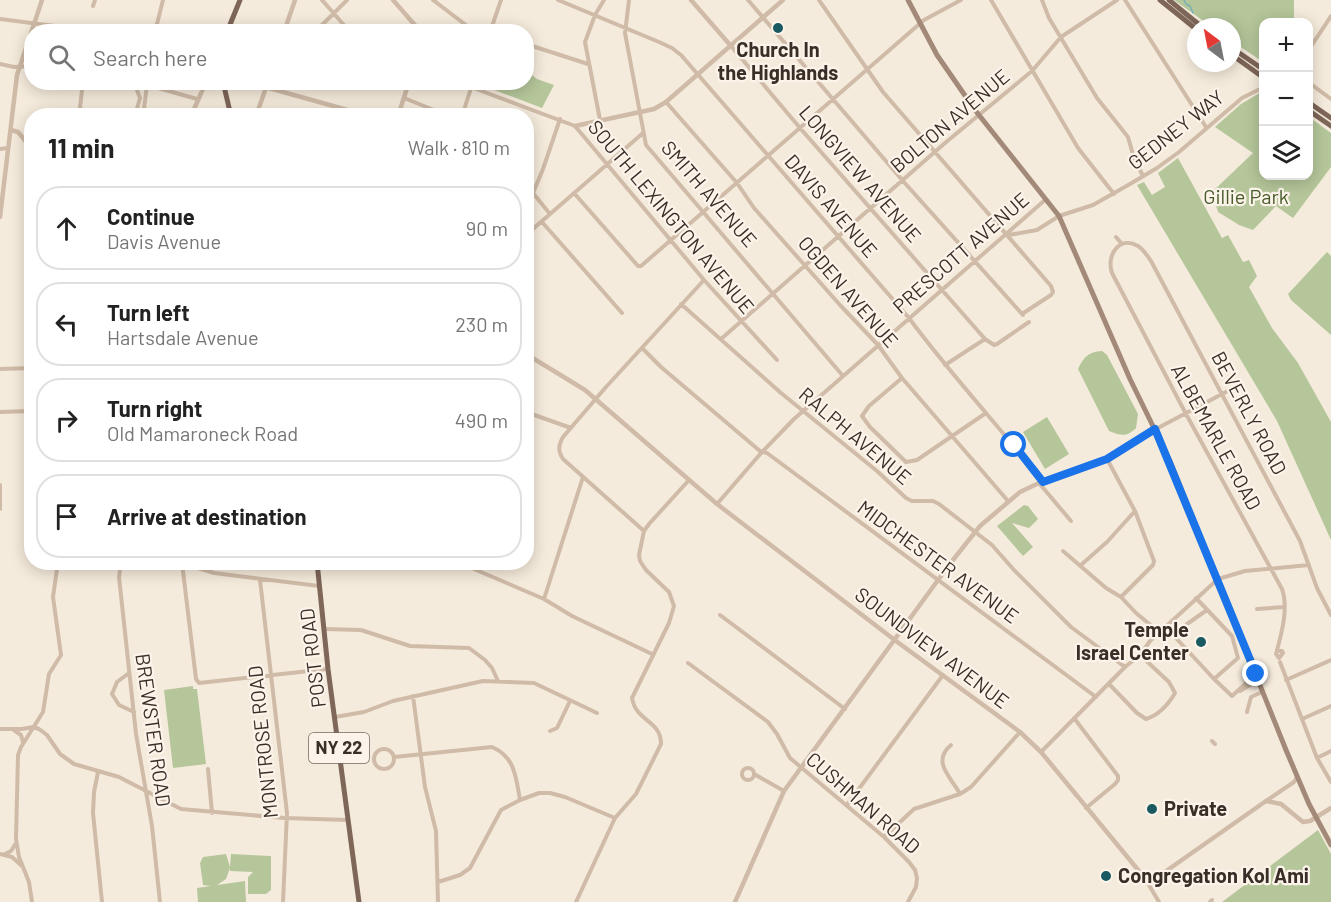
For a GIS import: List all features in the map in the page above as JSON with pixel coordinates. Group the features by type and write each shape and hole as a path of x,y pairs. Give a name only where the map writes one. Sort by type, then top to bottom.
{"main road":[{"path":"230,24 240,0"},
{"path":"908,0 937,56 979,115 1059,216 1130,379 1155,429 1297,777 1330,841"},
{"path":"1160,0 1187,22"},
{"path":"1169,0 1191,18"},
{"path":"1241,54 1259,67"},
{"path":"1241,62 1259,75"},
{"path":"225,90 229,108"},
{"path":"1313,105 1331,118"},
{"path":"1313,113 1331,126"},
{"name":"NY 22","path":"318,570 320,587"},
{"name":"POST ROAD","path":"320,587 328,669 359,902"}],"street":[{"path":"34,23 42,0"},
{"path":"93,6 95,0"},
{"path":"157,24 163,0"},
{"path":"287,24 295,0"},
{"path":"322,0 343,24"},
{"path":"323,24 347,0"},
{"path":"393,0 414,24"},
{"path":"433,0 464,24"},
{"path":"492,24 501,0"},
{"name":"DAVIS AVENUE","path":"558,0 672,48 699,74 767,156 909,318 945,366 986,413 1071,521"},
{"path":"600,120 585,39 604,0"},
{"name":"SMITH AVENUE","path":"629,0 625,28 648,147 843,376"},
{"name":"LONGVIEW AVENUE","path":"691,0 985,339"},
{"path":"748,0 903,181 1023,314 1051,295 1053,288 883,92 819,0"},
{"path":"575,126 654,109 666,102 783,0"},
{"path":"574,193 635,263 641,266 920,23 961,0"},
{"path":"991,0 1078,148 1114,194"},
{"path":"1042,0 1049,18 1097,98 1128,137 1134,158 1143,176"},
{"name":"BOLTON AVENUE","path":"721,339 1032,71 1061,37 1117,0"},
{"path":"1125,0 1206,128"},
{"path":"1313,43 1331,16"},
{"path":"0,19 42,24"},
{"path":"534,47 588,64"},
{"path":"0,217 19,66 24,52"},
{"path":"0,64 24,66"},
{"path":"1313,86 1331,99"},
{"name":"GEDNEY WAY","path":"1007,234 1037,230 1059,216 1093,205 1114,194 1179,152 1242,98 1259,89"},
{"path":"80,108 82,90"},
{"path":"137,90 140,100"},
{"path":"138,108 144,90"},
{"path":"144,108 146,90"},
{"path":"167,90 197,99"},
{"path":"194,108 202,90"},
{"path":"261,108 266,90"},
{"path":"283,90 343,108"},
{"path":"401,108 406,90"},
{"path":"465,108 470,90"},
{"name":"SOUTH LEXINGTON AVENUE","path":"485,90 532,108"},
{"path":"404,98 429,108"},
{"name":"OGDEN AVENUE","path":"666,102 737,183 754,208 878,345 902,378 1008,501"},
{"name":"SOUTH LEXINGTON AVENUE","path":"534,109 575,126 704,280 777,360"},
{"path":"534,191 560,119"},
{"path":"11,130 18,132 24,139"},
{"path":"534,228 644,133"},
{"path":"0,149 9,148"},
{"path":"534,194 550,214"},
{"name":"PRESCOTT AVENUE","path":"717,504 762,452 802,411 1045,200"},
{"path":"542,222 622,313"},
{"path":"1116,237 1122,245"},
{"name":"BEVERLY ROAD","path":"1122,245 1134,244 1140,247 1151,261 1300,541 1317,588 1331,615"},
{"name":"ALBEMARLE ROAD","path":"1122,245 1112,254 1109,266 1112,273 1285,596 1277,651"},
{"path":"644,531 563,459 558,450 563,437 704,280"},
{"name":"RALPH AVENUE","path":"681,304 802,411 877,471 906,498 912,501 933,501 992,545 1071,627 1125,667"},
{"path":"945,366 985,339 994,345 997,344 1029,322"},
{"name":"MIDCHESTER AVENUE","path":"642,348 762,452 767,453 1096,697"},
{"name":"SOUNDVIEW AVENUE","path":"534,359 596,399 717,504 1020,732 1041,752 1145,879"},
{"path":"0,369 24,368"},
{"path":"902,378 869,406 862,416 870,427 906,462 912,462 986,413"},
{"path":"735,902 784,791 975,532 1020,492 1107,459 1155,429 1241,384"},
{"path":"0,412 24,411"},
{"path":"534,415 571,428"},
{"path":"1107,459 1135,511 1154,561 1153,565 1121,597"},
{"path":"544,599 583,477"},
{"path":"576,902 615,818 636,794 661,744 657,729 639,714 632,698 669,624 674,606 669,591 641,564 639,555 644,531 690,479"},
{"path":"0,485 0,509"},
{"path":"1081,566 1112,537 1135,511"},
{"path":"1063,551 1106,588 1121,597 1159,632"},
{"path":"1041,752 1125,667 1140,655 1159,632 1218,579 1238,573 1309,565"},
{"path":"32,902 29,882 16,842 19,750 43,712 49,674 61,655 53,597 57,570"},
{"name":"BREWSTER ROAD","path":"120,570 129,673 139,755 152,826 160,902"},
{"path":"183,570 198,682 204,684 328,669"},
{"path":"204,570 260,580 320,587"},
{"path":"476,570 544,599 572,616 652,654"},
{"name":"MONTROSE ROAD","path":"260,580 287,817 283,902"},
{"path":"1196,598 1232,636 1238,658 1214,679"},
{"path":"1257,609 1284,607"},
{"path":"1175,637 1187,624 1207,610"},
{"path":"720,615 845,709"},
{"path":"1168,625 1175,637 1232,696 1257,677"},
{"path":"324,629 361,630 410,646 469,648 485,660 498,681"},
{"path":"1109,684 1137,713 1146,719 1153,717 1164,708 1175,693 1172,685 1140,655"},
{"path":"1286,680 1331,660"},
{"path":"1280,662 1317,758 1331,782"},
{"name":"CUSHMAN ROAD","path":"688,663 768,722 790,758 905,857 917,873 916,887 908,902"},
{"path":"129,673 117,682 112,694 119,705 134,713"},
{"path":"847,805 943,675"},
{"path":"335,717 364,712 413,696 483,681 534,683 597,713"},
{"path":"1247,712 1251,698 1263,692"},
{"path":"413,696 425,787 436,831 438,902"},
{"path":"550,731 557,728 570,701"},
{"path":"1302,719 1331,706"},
{"path":"1074,718 1118,776 1118,780 1086,808"},
{"path":"0,729 33,727 47,735 57,751 68,761 119,777 178,808 212,813 348,820"},
{"path":"11,730 21,735 22,745"},
{"path":"884,837 914,809 960,794 970,788 1020,732"},
{"path":"951,745 944,752 941,764 960,794"},
{"path":"394,757 481,747 496,748 505,754 514,767 520,800"},
{"path":"384,749 390,751 394,757 392,765 386,769 377,767 373,759 378,751 384,749"},
{"path":"1317,758 1331,751"},
{"path":"208,770 212,813"},
{"path":"98,772 93,813 102,902"},
{"path":"754,774 784,791"},
{"path":"1145,879 1151,882 1202,844 1294,782 1297,777"},
{"path":"438,882 460,875 472,866 501,810 539,793 565,797 615,818"},
{"path":"1266,801 1281,804 1303,822 1317,818 1331,808"},
{"path":"2,854 11,851 16,842"},
{"path":"2,854 15,860 25,869"},
{"path":"1145,879 1159,902"}],"green space":[{"path":"1174,0 1294,0 1294,18 1259,18 1259,59 1241,47 1241,18 1199,18"},
{"path":"534,77 554,85 542,108 494,90 534,90"},
{"name":"Gillie Park","path":"1259,93 1259,180 1313,180 1313,120 1331,133 1331,167 1293,218 1276,206 1253,230 1239,225 1218,212 1212,192 1253,153 1215,127 1241,104"},
{"path":"1178,158 1222,238 1228,235 1243,262 1249,260 1257,276 1249,287 1272,328 1298,363 1331,422 1331,540 1277,421 1137,185 1144,182 1152,195 1165,187 1158,173"},
{"path":"1327,252 1331,256 1331,335 1291,300 1288,294"},
{"path":"1102,351 1107,355 1138,414 1136,428 1127,434 1120,435 1109,431 1078,369 1087,356"},
{"path":"1047,417 1069,454 1045,469 1023,432"},
{"path":"1024,505 1028,506 1038,519 1029,528 1012,523 1033,547 1023,556 997,526"},
{"path":"193,686 193,689 197,689 206,764 173,768 164,690"},
{"path":"1318,830 1331,854 1331,902 1222,902"},
{"path":"226,854 230,867 231,854 271,856 271,890 266,894 248,894 248,877 253,872 230,871 230,868 226,879 217,885 245,881 246,902 198,902 197,888 211,886 203,885 200,863 203,857"}],"waterway":[{"path":"1184,0 1193,13"}],"place":[{"name":"Church In the Highlands","path":"778,28"},
{"name":"Temple Israel Center","path":"1201,642"},
{"name":"Private","path":"1152,809"},
{"name":"Congregation Kol Ami","path":"1106,876"}],"route":[{"path":"1014,445 1043,482 1107,459 1155,429 1197,526 1256,674"}]}
